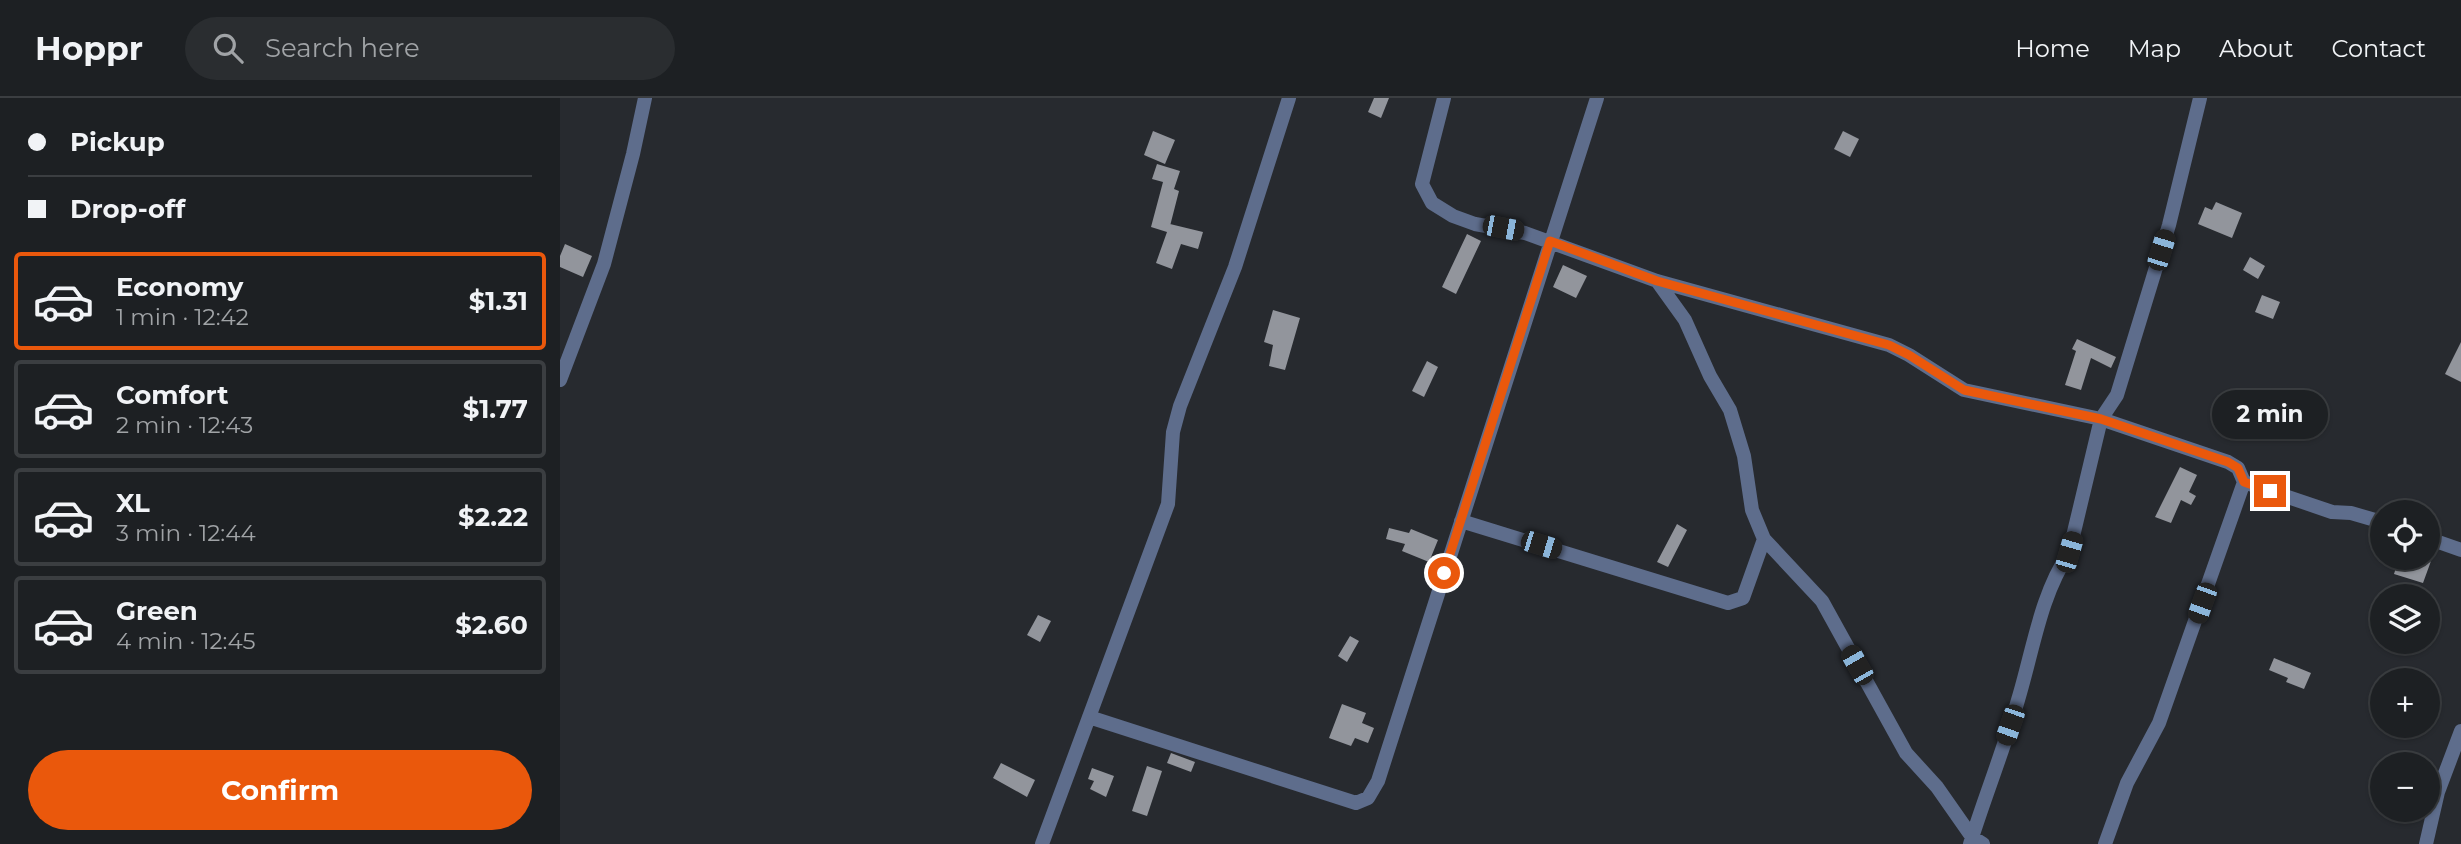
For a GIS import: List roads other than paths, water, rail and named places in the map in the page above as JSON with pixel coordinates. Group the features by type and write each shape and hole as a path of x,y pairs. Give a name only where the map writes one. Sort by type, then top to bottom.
{"street":[{"path":"560,380 604,264 645,98"},
{"path":"1042,844 1168,504 1173,432 1180,406 1236,267 1289,98"},
{"path":"1444,98 1422,184 1432,203 1453,216 1475,224 1525,233 1657,281 1889,345 1964,390 2101,419 2228,462 2238,468 2244,482 2160,723 2127,783 2105,844"},
{"path":"1089,717 1356,803 1368,798 1378,781 1597,98"},
{"path":"1975,842 2047,597 2069,552 2101,419 2118,395 2169,226 2200,98"},
{"path":"1657,281 1685,320 1710,376 1730,410 1744,456 1752,510 1764,538 1822,601 1906,753 1937,787 1975,842"},
{"path":"2244,482 2332,512 2351,513 2370,519"},
{"path":"1461,521 1728,603 1743,597 1764,538"},
{"path":"2440,543 2461,550"},
{"path":"2426,844 2438,792 2461,731"}]}
